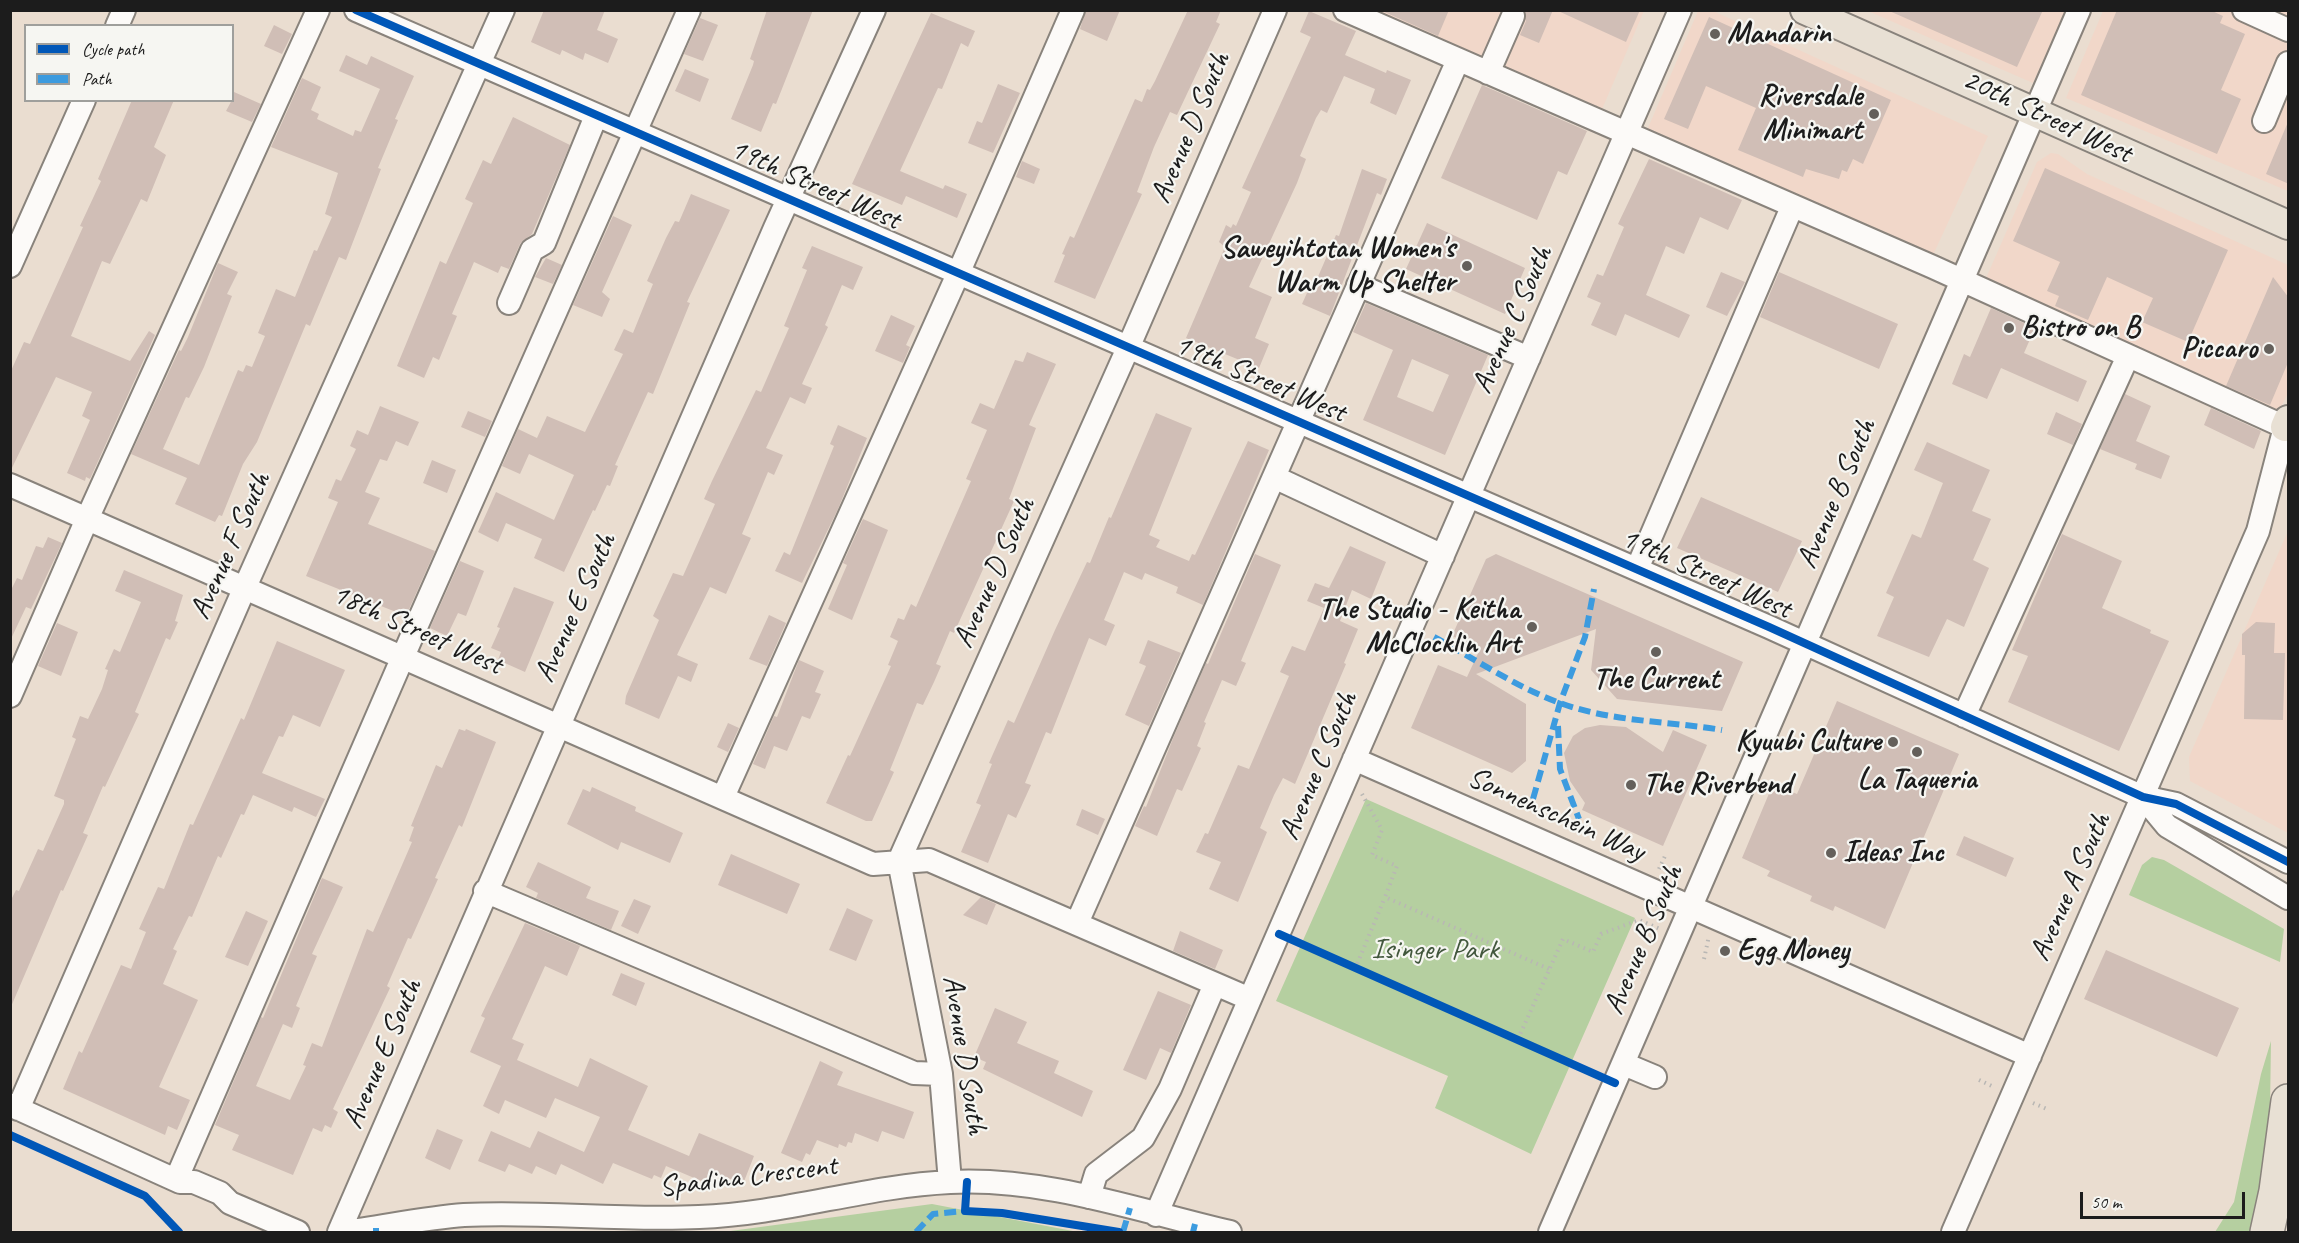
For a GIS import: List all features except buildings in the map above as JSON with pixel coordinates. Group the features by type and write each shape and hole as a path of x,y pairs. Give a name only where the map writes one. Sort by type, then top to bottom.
{"highway":[{"path":"2267,1233 2276,1191 2289,1101"}],"main road":[{"name":"20th Street West","path":"1805,10 2289,225"}],"street":[{"path":"118,24 124,10"},
{"path":"10,696 87,519 318,10"},
{"name":"19th Street West","path":"356,10 1637,569 2143,797"},
{"name":"Avenue F South","path":"14,1107 503,10"},
{"path":"178,1181 403,657 689,10"},
{"name":"Avenue E South","path":"341,1233 485,891 788,199 874,10"},
{"path":"723,797 958,274 1073,10"},
{"name":"Avenue D South","path":"950,1182 941,1074 899,861 1128,348 1275,10"},
{"path":"1345,10 2287,424"},
{"name":"Avenue C South","path":"1156,1215 1680,10"},
{"name":"Avenue B South","path":"1550,1233 2079,10"},
{"path":"2244,10 2289,30"},
{"path":"1488,73 1513,16"},
{"path":"1077,923 1458,60"},
{"path":"2264,121 2289,63"},
{"path":"10,266 83,102"},
{"path":"509,303 532,250 543,243 596,116"},
{"path":"1637,569 1792,207"},
{"path":"1358,285 1529,358"},
{"path":"1964,716 2128,356"},
{"name":"Avenue A South","path":"1953,1233 2258,531 2287,424"},
{"path":"1274,477 1443,556"},
{"name":"18th Street West","path":"10,485 873,864 928,860 1250,999"},
{"name":"Sonnenschein Way","path":"1354,759 2030,1056"},
{"path":"2143,797 2176,804 2289,862"},
{"path":"2143,797 2167,826 2289,898"},
{"path":"485,891 910,1071 941,1074"},
{"path":"1089,1197 1096,1174 1143,1138 1170,1089 1215,984"},
{"path":"1624,1064 1655,1077"},
{"path":"14,1107 178,1181 194,1182 220,1193 254,1224 298,1233"},
{"name":"Spadina Crescent","path":"341,1233 463,1215 648,1219 703,1217 902,1186 950,1182 1038,1187 1089,1197 1230,1233"}],"path":[{"path":"1343,786 1363,794 1382,830 1372,855 1397,867 1355,969"},
{"path":"1385,897 1549,969"},
{"path":"1518,1039 1563,939 1593,952 1601,934 1639,920 1705,947"},
{"path":"1978,1080 2000,1089"},
{"path":"2026,1100 2047,1109"}],"shaded area":[{"path":"1711,10 1988,136 1933,255 1645,135 1698,11"},
{"path":"1364,11 1644,11 1600,114"},
{"path":"1868,11 2065,11 2033,83"},
{"path":"2103,11 2288,11 2288,191 2066,98"},
{"path":"2051,153 2058,154 2087,174 2288,265 2288,393 2277,415 1983,285 2037,162"},
{"path":"2288,531 2288,833 2190,781 2189,757"}],"green space":[{"name":"Isinger Park","path":"1366,799 1635,918 1531,1154 1435,1108 1448,1076 1276,1001"},
{"path":"2152,857 2164,860 2284,929 2280,962 2129,895 2142,865"},
{"path":"2271,1041 2270,1110 2253,1232 2215,1232 2234,1202 2261,1074"},
{"path":"932,1204 1078,1232 723,1232"}],"marked path":[{"path":"1533,799 1560,703 1585,637 1594,589"},
{"path":"1434,637 1512,681 1560,703 1620,718 1722,730"},
{"path":"1558,726 1560,769 1579,819"},
{"path":"1123,1232 1130,1208"},
{"path":"916,1232 933,1214 965,1211"},
{"path":"1193,1232 1195,1224"}],"cycle path":[{"path":"356,10 1769,627 2143,797 2176,804 2288,862"},
{"path":"1279,934 1615,1083"},
{"path":"10,1135 145,1196 179,1232"},
{"path":"967,1182 965,1211 1002,1213 1119,1232"}],"place":[{"name":"Mandarin","path":"1715,34"},
{"name":"Riversdale Minimart","path":"1874,114"},
{"name":"Saweyihtotan Women's Warm Up Shelter","path":"1467,266"},
{"name":"Bistro on B","path":"2009,328"},
{"name":"Piccaro","path":"2269,349"},
{"name":"The Studio - Keitha McClocklin Art","path":"1532,627"},
{"name":"The Current","path":"1656,652"},
{"name":"Kyuubi Culture","path":"1893,742"},
{"name":"La Taqueria","path":"1917,752"},
{"name":"The Riverbend","path":"1631,785"},
{"name":"Ideas Inc","path":"1831,853"},
{"name":"Egg Money","path":"1725,951"}]}
